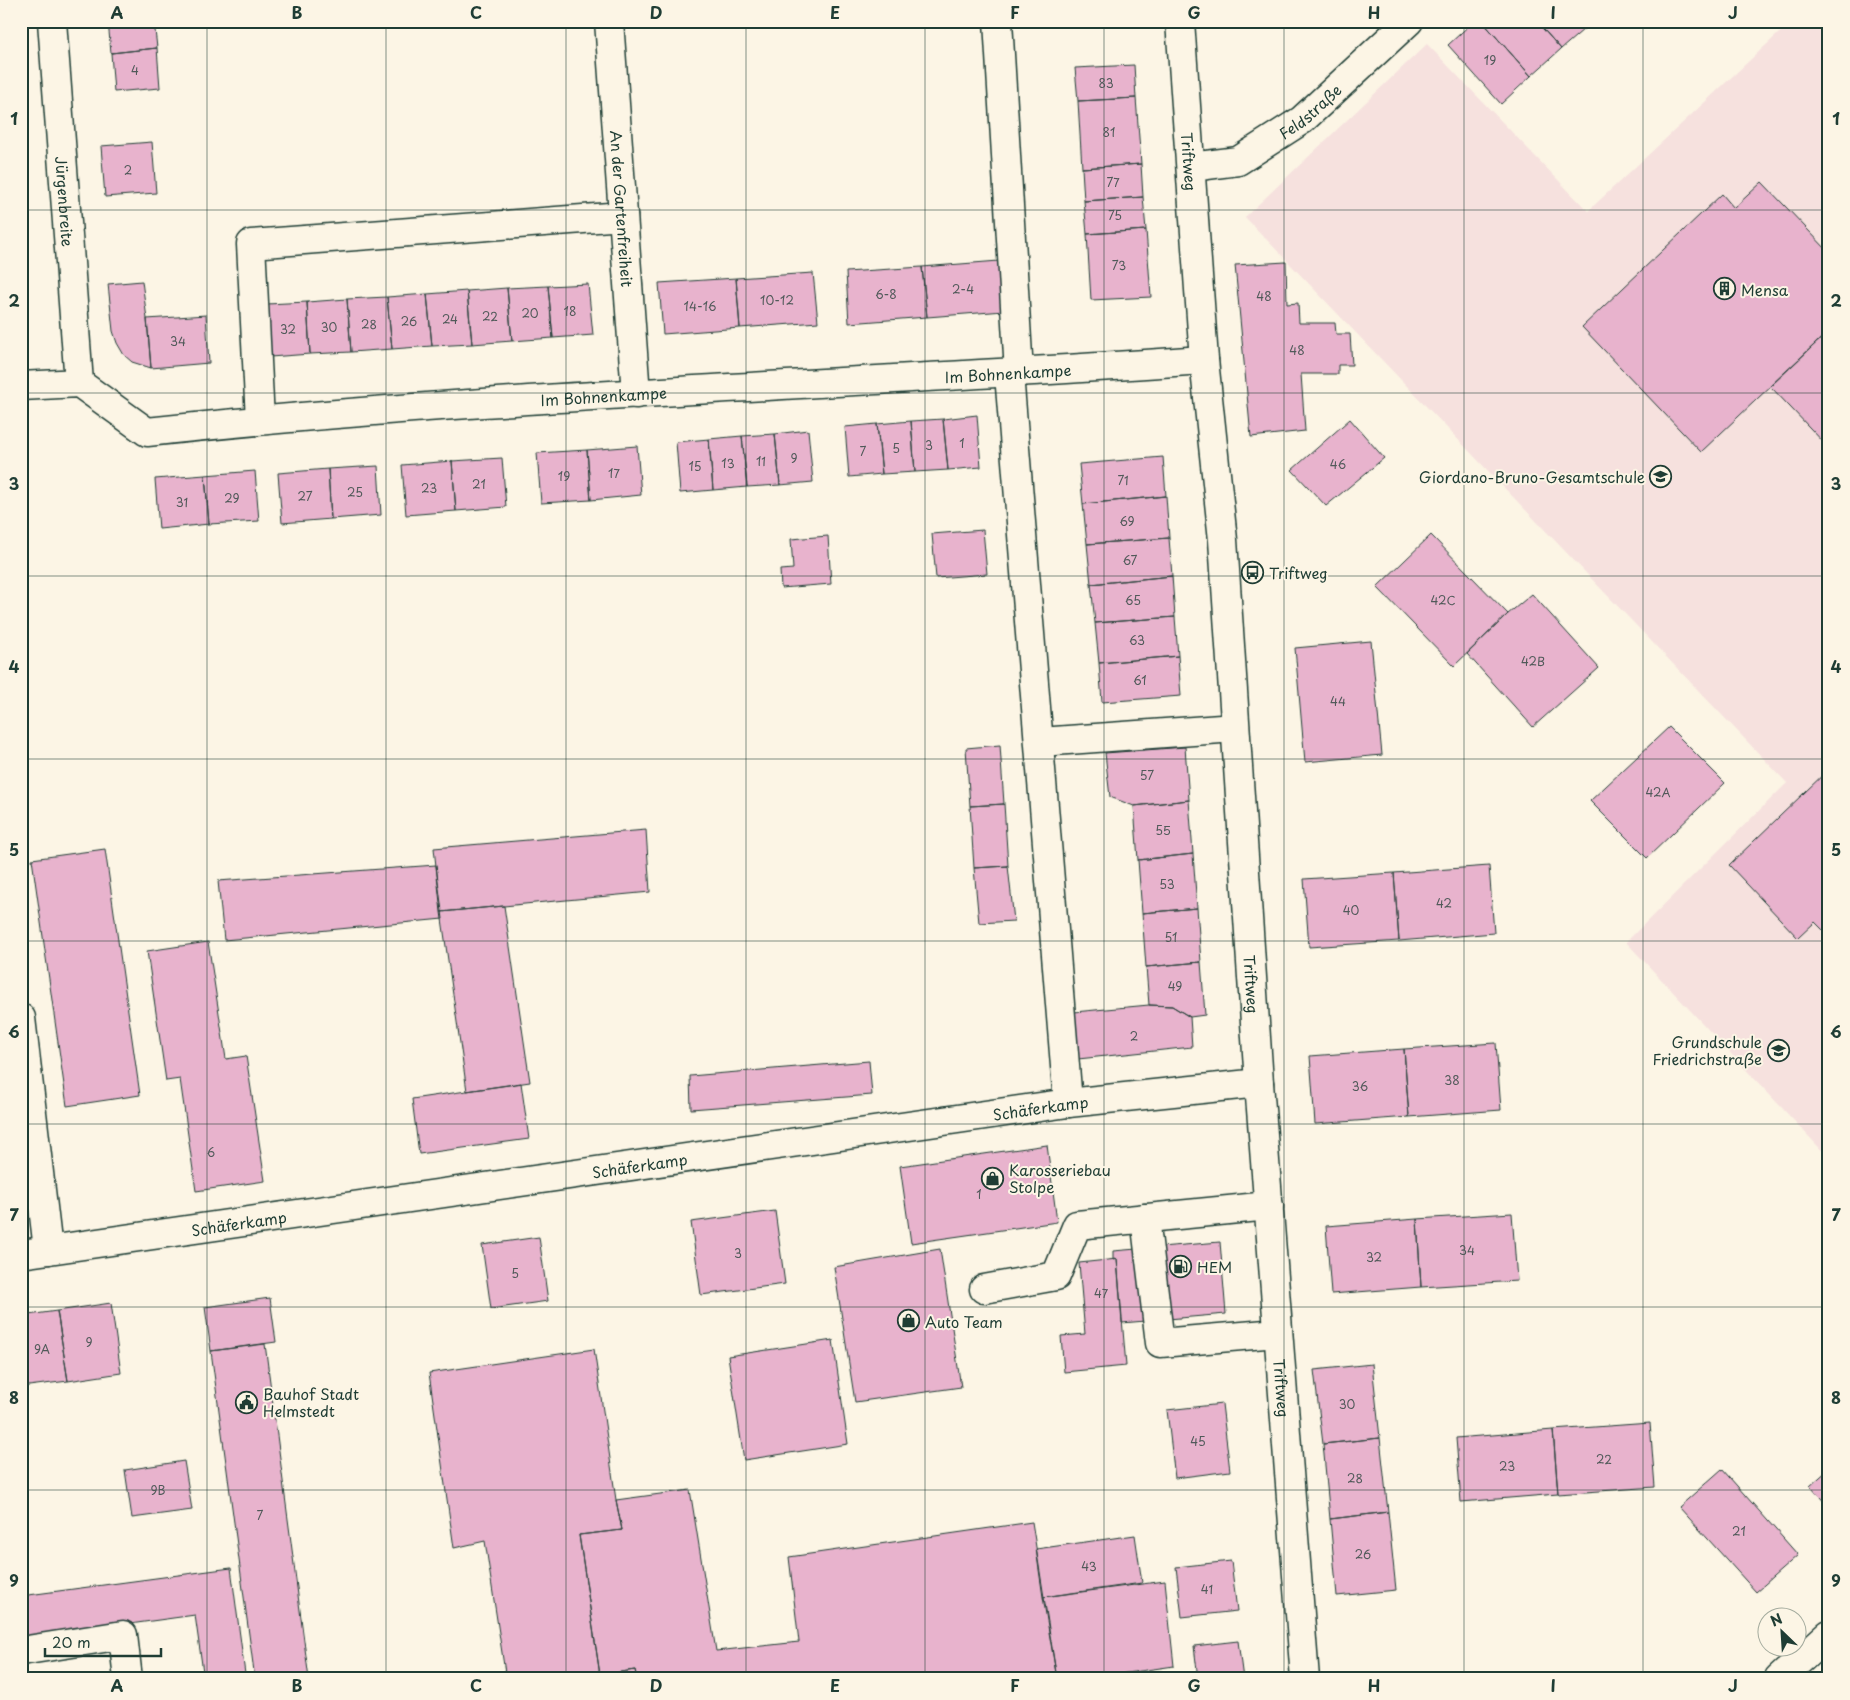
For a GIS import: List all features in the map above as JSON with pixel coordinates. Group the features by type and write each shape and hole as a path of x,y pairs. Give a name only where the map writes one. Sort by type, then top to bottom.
{"street":[{"name":"Jürgenbreite","path":"52,21 79,383"},
{"name":"An der Gartenfreiheit","path":"609,21 636,394"},
{"path":"998,21 1014,373 1068,1103"},
{"name":"Triftweg","path":"1180,21 1192,168 1204,360 1223,540 1259,1083 1305,1679"},
{"name":"Feldstraße","path":"1192,168 1238,161 1302,120 1409,21"},
{"path":"260,420 251,244 623,216"},
{"name":"Im Bohnenkampe","path":"79,383 147,432 260,420 636,394 1014,373 1204,360"},
{"path":"21,386 79,383"},
{"path":"1040,742 1235,728"},
{"path":"21,1018 48,1250"},
{"name":"Schäferkamp","path":"21,1254 1068,1103 1259,1083"},
{"path":"984,1289 1056,1276 1077,1225 1269,1206"},
{"path":"1145,1218 1160,1343 1278,1332"},
{"path":"1779,1679 1829,1634"},
{"path":"21,1651 123,1635 128,1679"}],"shaded area":[{"name":"Giordano-Bruno-Gesamtschule","path":"1792,21 1829,21 1829,1158 1626,942 1787,783 1245,217 1427,44 1588,211"}],"building":[{"path":"108,21 154,21 157,48 111,53"},
{"path":"1474,21 1482,21 1531,76 1501,104 1448,45"},
{"path":"1482,21 1536,21 1561,49 1531,76"},
{"path":"1536,21 1590,21 1591,23 1561,49"},
{"path":"157,48 160,88 114,92 111,53"},
{"path":"1134,65 1136,98 1078,101 1075,68"},
{"path":"1136,98 1141,164 1082,168 1078,101"},
{"path":"152,142 156,193 105,197 101,146"},
{"path":"1141,164 1143,197 1084,201 1082,168"},
{"name":"Mensa","path":"1762,182 1829,252 1829,331 1701,452 1582,327 1722,194 1734,208"},
{"path":"1143,197 1146,230 1087,234 1084,201"},
{"path":"1146,230 1151,297 1091,300 1087,234"},
{"path":"999,261 1004,311 927,317 922,267"},
{"path":"1286,262 1287,304 1298,303 1299,323 1335,323 1336,334 1350,334 1352,365 1338,365 1338,374 1301,374 1305,431 1251,437 1235,265"},
{"path":"922,267 927,317 849,323 846,272"},
{"path":"813,273 818,322 740,328 736,278"},
{"path":"736,278 740,328 663,334 659,283"},
{"path":"142,281 151,368 132,362 124,355 117,343 113,331 108,284"},
{"path":"588,284 593,335 553,338 548,286"},
{"path":"548,286 553,338 512,341 507,288"},
{"path":"507,288 512,341 472,344 467,291"},
{"path":"467,291 472,344 432,346 427,294"},
{"path":"427,294 432,346 392,349 387,297"},
{"path":"387,297 392,349 351,352 347,299"},
{"path":"347,299 351,352 310,354 307,302"},
{"path":"307,302 310,354 270,357 267,304"},
{"path":"206,315 209,363 151,368 147,319"},
{"path":"1829,331 1829,448 1770,386"},
{"path":"977,415 981,467 948,470 943,419"},
{"path":"943,419 948,470 915,472 911,421"},
{"path":"1350,419 1384,458 1326,506 1292,470"},
{"path":"911,421 915,472 882,474 877,424"},
{"path":"877,424 882,474 849,477 845,427"},
{"path":"808,430 813,482 780,485 775,434"},
{"path":"775,434 780,485 747,487 742,436"},
{"path":"742,436 747,487 713,490 709,439"},
{"path":"709,439 713,490 680,493 676,442"},
{"path":"637,446 641,495 591,500 587,450"},
{"path":"587,450 591,500 541,503 537,453"},
{"path":"1163,457 1166,496 1083,504 1079,464"},
{"path":"502,458 506,507 456,511 452,461"},
{"path":"452,461 456,511 406,515 402,465"},
{"path":"378,466 381,515 331,519 328,469"},
{"path":"328,469 331,519 282,523 278,473"},
{"path":"255,471 259,521 209,524 205,475"},
{"path":"205,475 209,524 159,529 155,479"},
{"path":"1166,496 1169,538 1087,544 1083,504"},
{"path":"983,530 987,574 936,578 932,534"},
{"path":"1431,535 1508,614 1454,666 1377,587"},
{"path":"828,536 831,584 781,588 780,570 793,569 791,539"},
{"path":"1169,538 1172,576 1091,584 1087,544"},
{"path":"1172,576 1175,617 1095,623 1091,584"},
{"path":"1532,594 1599,668 1533,727 1467,654 1508,614"},
{"path":"1175,617 1178,656 1099,663 1095,623"},
{"path":"1371,641 1382,755 1305,762 1295,648"},
{"path":"1178,656 1181,696 1102,702 1099,663"},
{"path":"1669,727 1725,783 1647,858 1590,801"},
{"path":"1000,745 1004,804 970,806 966,748"},
{"path":"1185,747 1189,800 1134,806 1110,797 1105,753"},
{"path":"1829,769 1829,936 1815,922 1798,938 1729,865"},
{"path":"1189,800 1193,854 1138,860 1134,806"},
{"path":"1004,804 1008,866 974,868 970,806"},
{"path":"646,830 650,892 441,912 434,848"},
{"path":"105,849 140,1095 67,1106 32,859"},
{"path":"1193,854 1197,908 1142,913 1138,860"},
{"path":"436,865 443,919 224,940 218,881"},
{"path":"1008,866 1014,921 979,923 974,868"},
{"path":"1489,866 1494,933 1399,941 1394,873"},
{"path":"1394,873 1399,941 1309,947 1304,879"},
{"path":"504,906 530,1082 467,1091 441,912"},
{"path":"1197,908 1201,962 1146,967 1142,913"},
{"path":"208,942 226,1059 246,1056 265,1181 196,1191 180,1079 166,1081 147,951"},
{"path":"1201,962 1205,1015 1190,1017 1172,1006 1149,1005 1146,967"},
{"path":"1149,1005 1172,1006 1190,1017 1192,1047 1078,1059 1074,1012"},
{"path":"1496,1043 1501,1110 1409,1117 1404,1049"},
{"path":"1404,1049 1409,1117 1315,1124 1310,1056"},
{"path":"869,1061 872,1095 691,1109 690,1076"},
{"path":"521,1083 529,1139 419,1154 412,1099"},
{"path":"21,1140 26,1174 21,1175"},
{"path":"1047,1145 1057,1222 911,1243 900,1166"},
{"path":"775,1211 785,1284 701,1295 691,1222"},
{"path":"1512,1213 1517,1281 1421,1287 1417,1219"},
{"path":"1417,1219 1421,1287 1331,1294 1326,1226"},
{"path":"539,1237 548,1301 491,1309 482,1245"},
{"path":"1220,1242 1226,1314 1122,1323 1117,1259 1113,1260 1113,1251"},
{"path":"940,1249 961,1387 855,1402 834,1267"},
{"path":"1117,1259 1126,1366 1064,1372 1061,1336 1085,1334 1079,1263"},
{"path":"270,1298 276,1342 211,1351 205,1307"},
{"path":"111,1303 121,1373 68,1381 57,1311"},
{"path":"57,1311 68,1381 21,1387 21,1316"},
{"path":"833,1340 848,1444 744,1460 728,1356"},
{"path":"265,1344 309,1679 255,1679 211,1351"},
{"path":"594,1349 622,1530 579,1535 600,1675 635,1670 637,1679 506,1679 485,1541 454,1548 429,1373"},
{"path":"1372,1364 1380,1438 1323,1444 1314,1370"},
{"path":"1222,1404 1230,1471 1175,1478 1167,1410"},
{"path":"1650,1423 1655,1487 1558,1494 1553,1430"},
{"path":"1553,1430 1558,1494 1461,1502 1456,1438"},
{"path":"1380,1438 1388,1512 1330,1519 1323,1444"},
{"path":"184,1461 192,1510 132,1518 125,1470"},
{"path":"1722,1469 1798,1555 1756,1592 1679,1507"},
{"path":"1829,1469 1829,1507 1810,1486"},
{"path":"690,1490 716,1651 799,1642 789,1557 1032,1522 1057,1679 637,1679 635,1670 600,1675 579,1535 622,1530 616,1500"},
{"path":"1388,1512 1396,1590 1337,1596 1330,1519"},
{"path":"1135,1535 1142,1583 1043,1597 1036,1549"},
{"path":"1231,1561 1237,1611 1182,1617 1176,1567"},
{"path":"231,1568 245,1674 204,1679 195,1615 21,1639 21,1596"},
{"path":"1165,1581 1174,1666 1085,1679 1057,1679 1043,1597"},
{"path":"1238,1641 1243,1679 1198,1679 1194,1646"},
{"path":"245,1674 246,1679 209,1679"}],"place":[{"name":"Mensa","path":"1725,289"},
{"name":"Giordano-Bruno-Gesamtschule","path":"1661,476"},
{"name":"Triftweg","path":"1253,572"},
{"name":"Grundschule Friedrichstraße","path":"1778,1050"},
{"name":"Karosseriebau Stolpe","path":"993,1178"},
{"name":"HEM","path":"1181,1266"},
{"name":"Auto Team","path":"909,1321"},
{"name":"Bauhof Stadt Helmstedt","path":"247,1402"}]}
